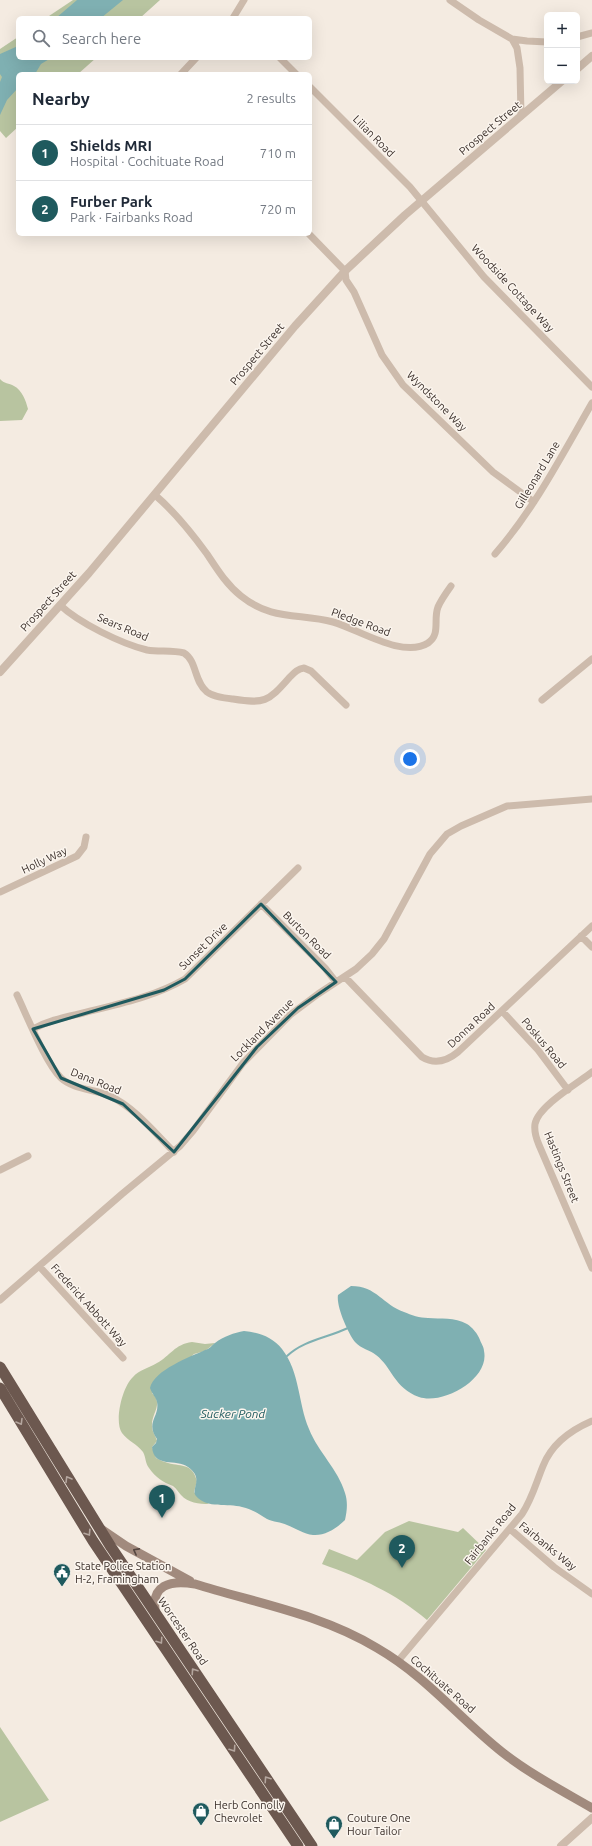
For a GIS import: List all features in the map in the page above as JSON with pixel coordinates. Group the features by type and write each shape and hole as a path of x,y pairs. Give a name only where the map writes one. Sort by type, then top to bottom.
{"highway":[{"name":"Worcester Road","path":"0,1367 96,1524 312,1846"},
{"path":"0,1388 93,1541 298,1846"},
{"path":"275,1812 292,1846"}],"main road":[{"name":"Cochituate Road","path":"96,1524 120,1543 195,1584"},
{"name":"Cochituate Road","path":"156,1615 156,1599 161,1589 176,1581 195,1584 318,1620 354,1635 398,1661 429,1684 502,1752 540,1778 592,1808"}],"street":[{"path":"236,16 244,0"},
{"path":"450,0 479,20 512,39 544,42"},
{"path":"580,35 592,33"},
{"path":"512,39 516,48 519,62 521,116"},
{"path":"580,66 592,56"},
{"path":"183,72 194,60"},
{"path":"282,60 294,72"},
{"name":"Prospect Street","path":"0,672 155,495 295,326 345,271 422,200 558,84"},
{"name":"Lilian Road","path":"312,90 422,200"},
{"name":"Woodside Cottage Way","path":"422,200 484,277 592,387"},
{"path":"311,236 345,271"},
{"name":"Wyndstone Way","path":"345,271 346,280 354,292 376,342 397,378 493,472 534,502"},
{"name":"Gilleonard Lane","path":"495,554 521,523 592,403"},
{"name":"Pledge Road","path":"155,495 175,513 216,569 235,591 258,606 277,614 332,622 382,642 416,647 426,644 434,636 438,607 451,586"},
{"name":"Sears Road","path":"60,605 79,619 127,643 155,651 184,653 190,658 202,687 205,691 215,696 249,702 261,701 274,694 296,671 304,668 311,671 346,704"},
{"path":"542,700 592,659"},
{"name":"Lockland Avenue","path":"0,1300 122,1194 174,1152 193,1131 230,1080 254,1051 298,1008 365,962 378,946 430,854 447,834 467,823 507,806 592,799"},
{"name":"Holly Way","path":"0,892 77,856 84,847 86,837"},
{"name":"Sunset Drive","path":"33,1029 54,1020 141,998 174,985 194,971 298,868"},
{"name":"Burton Road","path":"261,904 325,968 336,982"},
{"name":"Donna Road","path":"345,976 416,1052 428,1061 440,1062 452,1057 592,926"},
{"path":"581,936 592,947"},
{"name":"Dana Road","path":"17,995 46,1056 61,1078 74,1085 108,1095 123,1104 138,1116 174,1152"},
{"name":"Poskus Road","path":"502,1011 538,1050 568,1090"},
{"name":"Hastings Street","path":"592,1072 541,1112 535,1124 535,1131 539,1145 592,1268"},
{"path":"0,1170 28,1156"},
{"name":"Frederick Abbott Way","path":"39,1266 123,1358"},
{"name":"Fairbanks Road","path":"398,1661 510,1529 527,1506 543,1466 551,1451 569,1433 592,1421"},
{"name":"Fairbanks Way","path":"510,1529 554,1567 592,1594"},
{"path":"561,1846 592,1818"}],"highlighted area":[{"path":"261,904 336,982 298,1008 257,1047 174,1152 123,1104 61,1078 33,1029 164,990 185,979"}],"green space":[{"path":"73,0 160,0 142,16 49,16"},
{"path":"16,38 16,60 94,60 80,72 16,72 16,129 6,138 0,131 0,49"},
{"path":"0,379 3,382 17,388 23,396 28,409 22,420 0,421"},
{"path":"192,1342 205,1344 215,1343 205,1351 194,1354 152,1393 157,1401 152,1426 157,1441 152,1447 156,1458 166,1463 190,1468 197,1481 194,1492 200,1499 209,1504 187,1500 176,1488 157,1477 148,1466 143,1452 122,1433 119,1421 120,1405 126,1388 133,1377 162,1360 181,1345"},
{"path":"409,1521 458,1532 463,1528 486,1550 427,1620 403,1602 377,1587 322,1564 329,1549 357,1560 385,1532"},
{"path":"0,1727 49,1800 0,1822"}],"water":[{"path":"77,0 123,0 103,16 58,16"},
{"path":"16,47 16,60 48,60 41,64 36,72 16,72 16,90 7,100 0,115 0,82 2,77 0,74 0,54"},
{"path":"351,1286 360,1287 374,1292 397,1309 419,1317 452,1319 467,1324 476,1333 484,1348 484,1361 480,1371 463,1388 440,1397 419,1397 411,1393 399,1383 386,1365 374,1353 357,1344 349,1332 339,1306 338,1295"},
{"name":"Sucker Pond","path":"244,1331 260,1334 270,1338 282,1349 288,1358 296,1378 305,1419 309,1429 317,1445 342,1484 347,1500 345,1520 335,1529 326,1533 313,1535 285,1524 269,1520 246,1508 206,1503 196,1496 196,1476 193,1471 183,1464 161,1461 154,1454 152,1447 156,1443 157,1439 152,1428 157,1407 156,1400 150,1388 153,1381 158,1375 173,1365 208,1349 225,1337"}],"waterway":[{"path":"287,1356 301,1346 348,1328"}],"place":[{"name":"Shields MRI","path":"162,1518"},
{"name":"Furber Park","path":"402,1568"},
{"name":"State Police Station H-2, Framingham","path":"62,1587"},
{"name":"Herb Connolly Chevrolet","path":"201,1826"},
{"name":"Couture One Hour Tailor","path":"334,1839"}]}
